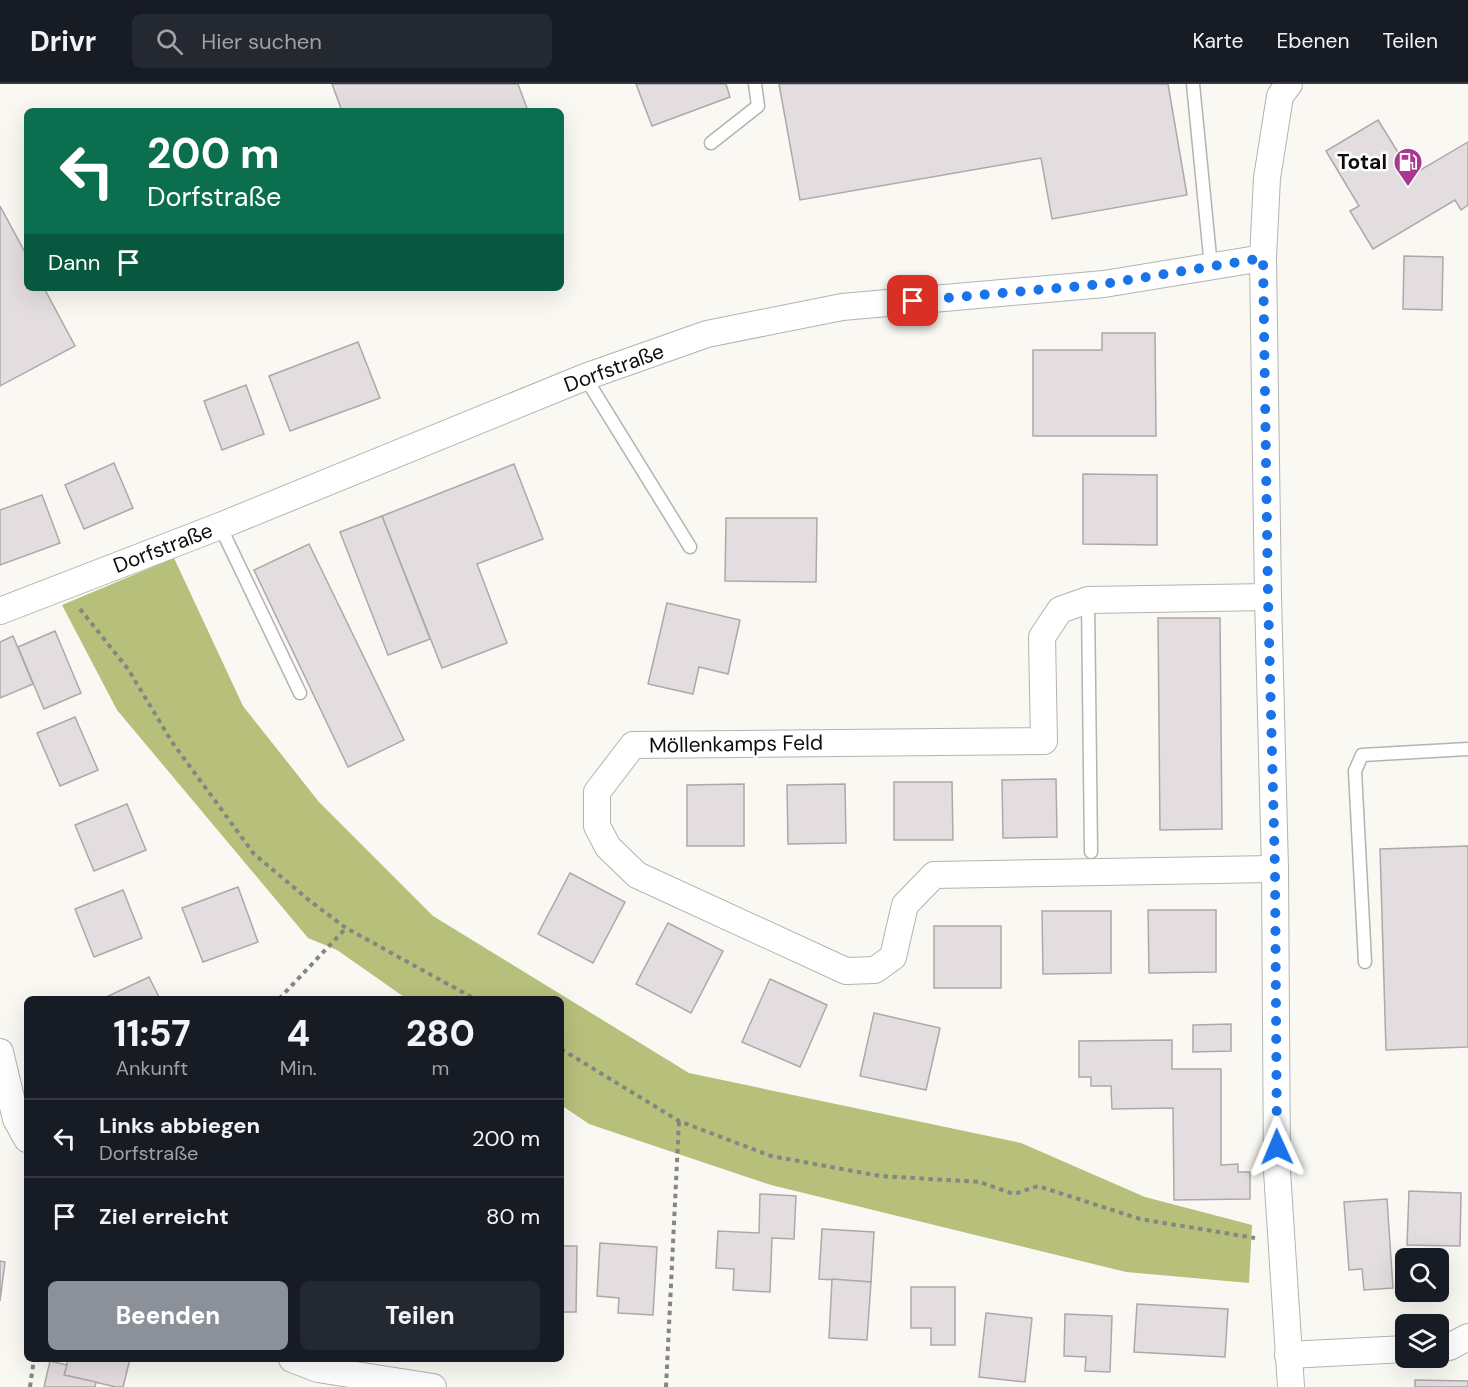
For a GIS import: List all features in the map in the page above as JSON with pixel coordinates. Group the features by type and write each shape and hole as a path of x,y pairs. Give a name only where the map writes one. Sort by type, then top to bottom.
{"street":[{"path":"1289,84 1280,96 1267,178 1263,258 1275,869 1277,1171 1291,1387"},
{"name":"Dorfstraße","path":"0,611 220,526 585,377 708,334 842,308 1104,284 1263,258"},
{"name":"Möllenkamps Feld","path":"1268,597 1088,600 1060,610 1042,637 1044,741 633,745 597,792 597,826 608,847 636,875 846,971 875,970 893,957 905,905 934,875 1275,869"},
{"path":"0,1052 16,1119 24,1134"},
{"path":"1449,1347 1468,1337"},
{"path":"1288,1355 1395,1350"},
{"path":"300,1362 318,1369 433,1387"}],"lane":[{"path":"711,143 758,106 755,84"},
{"path":"1193,84 1211,267"},
{"path":"585,377 690,548"},
{"path":"220,526 300,693"},
{"path":"1088,600 1091,852"},
{"path":"1365,962 1355,771 1362,755 1468,749"}],"path":[{"path":"62,587 128,669 172,742 254,854 309,901 346,928 470,996"},
{"path":"282,996 346,928"},
{"path":"564,1051 679,1121 771,1156 880,1176 980,1182 1014,1194 1038,1185 1140,1219 1282,1243"},
{"path":"666,1387 679,1121"},
{"path":"30,1387 34,1362"}],"green space":[{"path":"174,558 243,706 319,802 433,916 563,996 403,996 337,950 308,938 117,710 62,605"},
{"path":"564,996 689,1073 1021,1143 1145,1197 1252,1225 1249,1283 1126,1272 771,1185 589,1124 564,1107"}],"building":[{"path":"332,84 518,84 527,108 341,108"},
{"path":"636,84 726,84 730,97 652,126"},
{"path":"779,84 1168,84 1187,195 1052,219 1041,158 800,200"},
{"name":"Total","path":"1378,120 1412,175 1468,142 1468,205 1461,210 1455,200 1373,249 1350,211 1359,206 1326,151"},
{"path":"0,206 24,250 24,291 46,291 75,346 0,386"},
{"path":"1404,256 1443,257 1442,310 1403,309"},
{"path":"1102,333 1155,333 1156,436 1033,436 1033,350 1102,350"},
{"path":"358,342 380,398 290,431 269,376"},
{"path":"246,385 264,434 222,450 204,401"},
{"path":"114,463 133,508 84,529 65,485"},
{"path":"514,464 543,539 477,564 507,643 442,668 382,516"},
{"path":"1083,474 1157,475 1157,545 1083,544"},
{"path":"42,495 60,543 0,565 0,510"},
{"path":"382,516 430,639 388,655 340,532"},
{"path":"726,518 817,518 816,582 725,581"},
{"path":"309,544 404,740 348,767 254,570"},
{"path":"667,603 740,620 728,674 699,667 693,694 648,684"},
{"path":"1158,618 1220,618 1222,829 1160,830"},
{"path":"55,631 81,693 44,709 18,647"},
{"path":"13,636 33,684 0,698 0,642"},
{"path":"75,717 98,770 60,786 37,733"},
{"path":"1056,779 1057,837 1003,838 1002,780"},
{"path":"894,782 952,782 953,840 894,840"},
{"path":"744,784 744,846 687,846 687,785"},
{"path":"845,784 846,843 788,844 787,785"},
{"path":"127,804 146,850 94,871 75,825"},
{"path":"1468,846 1468,1047 1386,1050 1380,849"},
{"path":"570,873 625,902 593,963 538,934"},
{"path":"238,887 258,942 203,962 182,908"},
{"path":"123,890 142,938 94,957 75,909"},
{"path":"1148,910 1216,910 1216,972 1149,973"},
{"path":"1042,911 1111,911 1111,973 1043,974"},
{"path":"668,923 723,951 691,1013 636,984"},
{"path":"934,926 1001,926 1001,988 934,988"},
{"path":"149,977 158,996 108,996"},
{"path":"770,979 827,1005 800,1067 742,1042"},
{"path":"874,1013 940,1028 926,1090 860,1076"},
{"path":"1231,1024 1231,1051 1193,1052 1193,1025"},
{"path":"1172,1040 1172,1069 1221,1069 1221,1165 1238,1164 1238,1172 1250,1172 1250,1199 1174,1200 1173,1108 1112,1109 1111,1086 1091,1086 1091,1077 1079,1077 1079,1041"},
{"path":"1409,1191 1461,1193 1460,1246 1407,1245"},
{"path":"760,1194 796,1196 794,1239 772,1238 770,1292 733,1290 734,1269 716,1268 718,1231 759,1233"},
{"path":"1387,1199 1393,1288 1364,1290 1362,1269 1349,1270 1344,1202"},
{"path":"822,1229 874,1232 871,1282 819,1279"},
{"path":"600,1243 657,1247 653,1315 618,1313 619,1298 597,1296"},
{"path":"564,1246 577,1246 576,1312 564,1312"},
{"path":"0,1261 5,1262 0,1301"},
{"path":"832,1279 871,1282 867,1340 829,1338"},
{"path":"911,1287 955,1287 955,1345 931,1345 931,1328 911,1328"},
{"path":"1137,1304 1228,1309 1225,1357 1134,1352"},
{"path":"986,1313 1032,1318 1025,1382 979,1377"},
{"path":"1065,1314 1112,1316 1110,1372 1085,1371 1086,1357 1064,1356"},
{"path":"50,1362 67,1365 64,1375 96,1382 95,1387 44,1387"},
{"path":"67,1362 129,1362 123,1387 64,1375"},
{"path":"1415,1380 1468,1381 1468,1387 1415,1387"}],"place":[{"name":"Total","path":"1408,188"}],"route":[{"path":"913,301 1104,284 1263,258 1275,869 1277,1147"}]}
